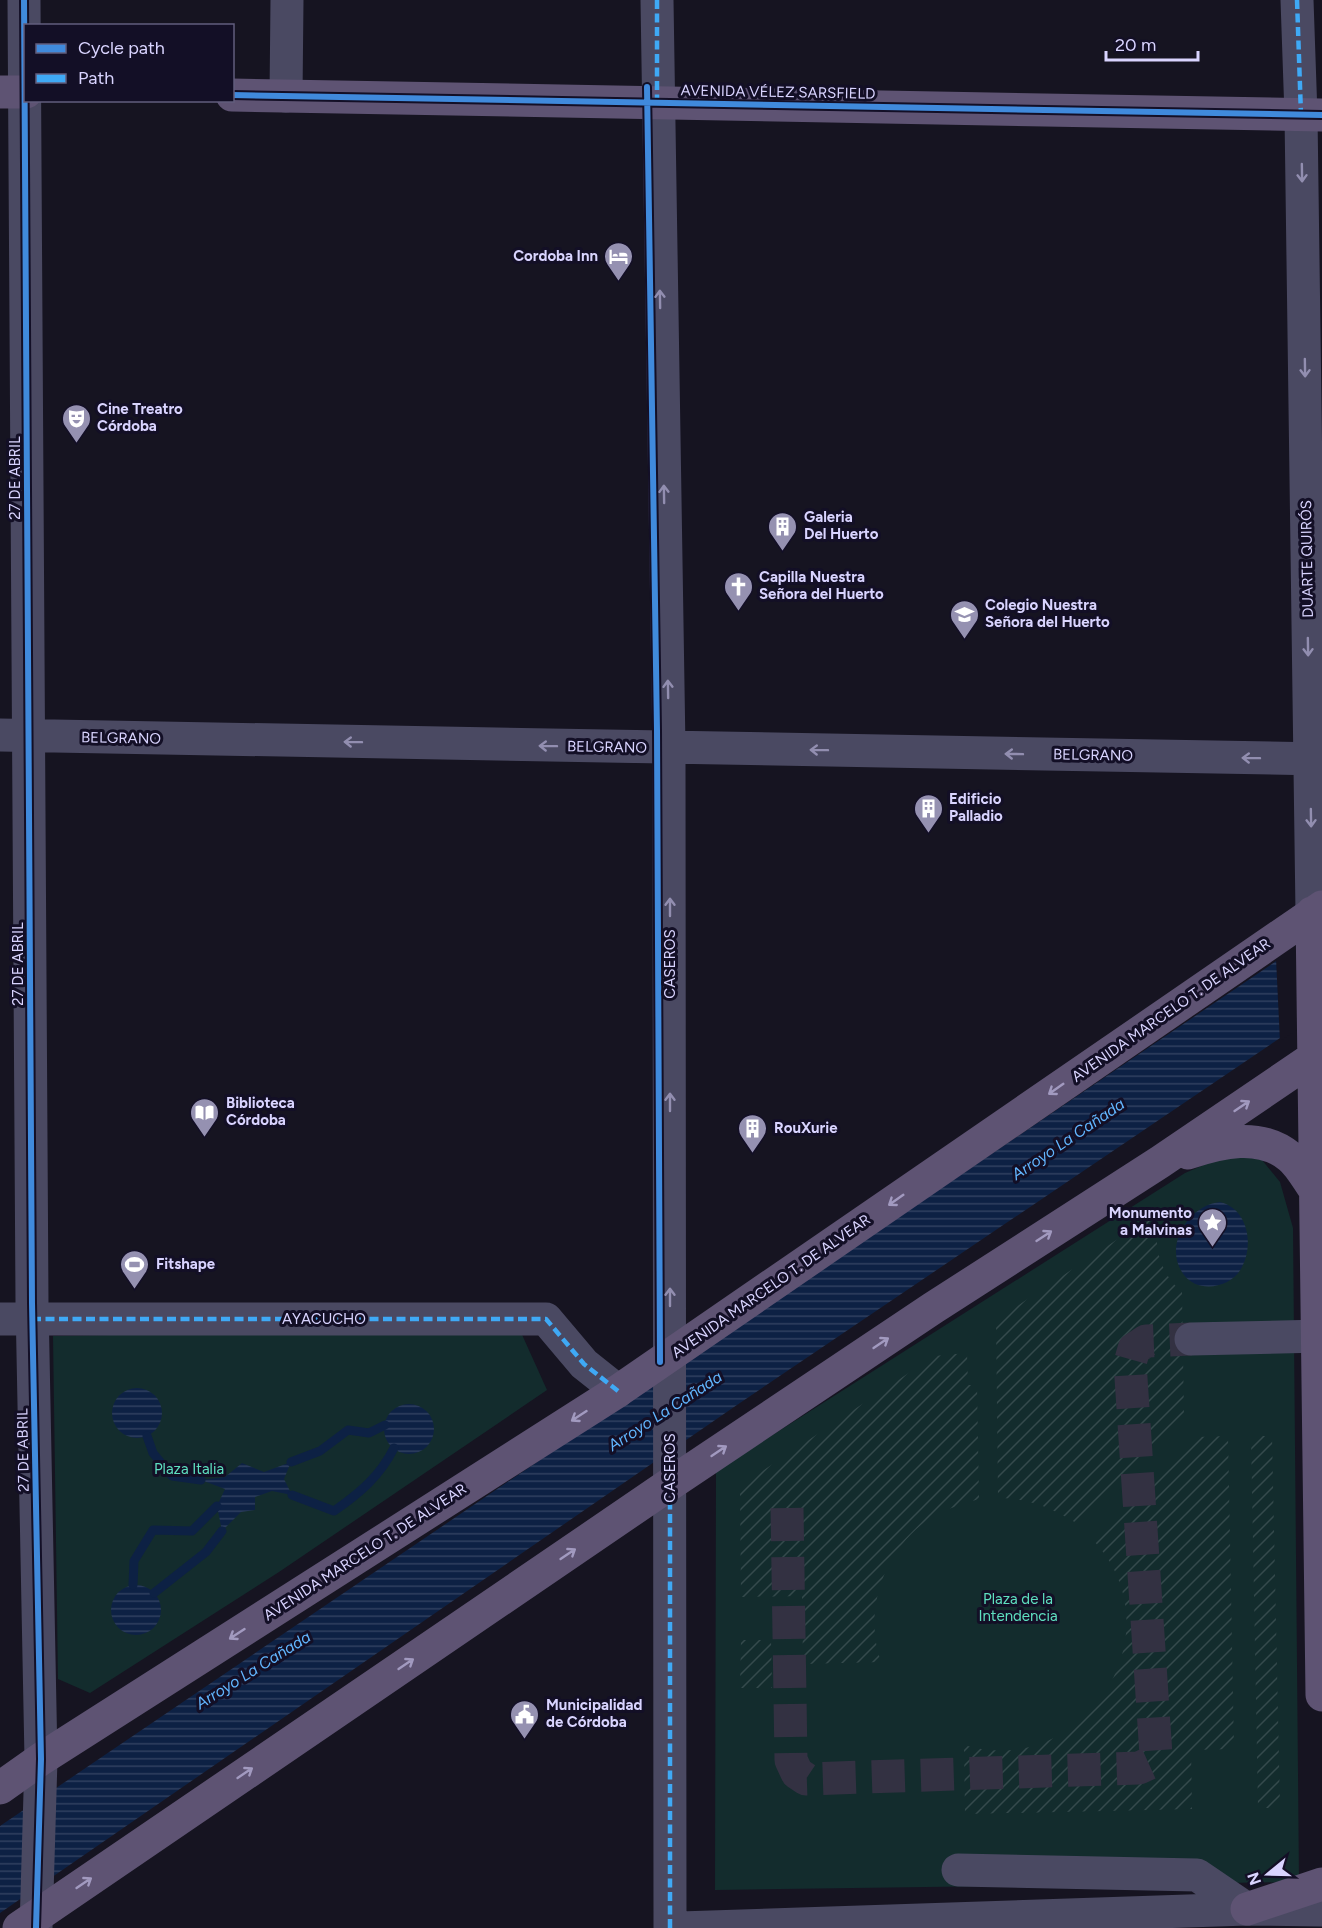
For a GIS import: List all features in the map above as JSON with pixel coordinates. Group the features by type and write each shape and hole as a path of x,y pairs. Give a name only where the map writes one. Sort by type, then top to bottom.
{"main road":[{"name":"AVENIDA VÉLEZ SARSFIELD","path":"234,95 1312,115"},
{"name":"AVENIDA MARCELO T. DE ALVEAR","path":"0,1788 41,1759 618,1391 1317,910"},
{"name":"DUARTE QUIRÓS","path":"1317,910 1318,1054 1315,1190 1320,1336 1322,1695"},
{"path":"30,1924 670,1484 933,1308 1160,1162 1318,1054"},
{"path":"1160,1162 1212,1145 1247,1140 1274,1146 1291,1158 1315,1190"},
{"path":"1247,1909 1322,1884"}],"street":[{"name":"27 DE ABRIL","path":"24,0 17,92 14,736 32,1319 41,1759 30,1924"},
{"path":"286,96 287,0"},
{"name":"CASEROS","path":"657,0 669,748 670,1928"},
{"name":"DUARTE QUIRÓS","path":"1297,0 1312,115 1317,910"},
{"name":"BELGRANO","path":"14,736 1316,759"},
{"name":"AYACUCHO","path":"0,1319 546,1319 584,1364 618,1391"},
{"path":"1191,1339 1320,1336"},
{"path":"958,1870 1197,1875 1247,1909"},
{"path":"680,1928 1247,1909 1322,1910"}],"green space":[{"name":"Plaza de la Intendencia","path":"1238,1155 1262,1160 1280,1182 1293,1228 1299,1882 715,1890 716,1471 1185,1173 1213,1161"},
{"path":"1166,1207 1158,1229 1157,1241 1162,1264 1174,1284 1182,1292 1184,1417 1078,1524 1040,1505 1009,1498 998,1498 996,1320"},
{"name":"Plaza Italia","path":"519,1328 547,1390 279,1572 90,1693 58,1679 53,1336"},
{"path":"967,1353 968,1385 977,1385 979,1499 934,1516 907,1538 895,1554 886,1570 876,1606 874,1625 881,1662 803,1664 802,1596 741,1597 740,1486 934,1356"},
{"path":"1228,1436 1234,1749 1191,1750 1192,1809 965,1814 964,1745 1008,1750 1047,1741 1080,1721 1106,1691 1122,1655 1126,1617 1118,1578 1094,1541 1196,1437"},
{"path":"1251,1436 1272,1436 1280,1808 1258,1808"},
{"path":"741,1640 771,1640 772,1688 740,1688"}],"water":[{"name":"Arroyo La Cañada","path":"1322,930 1286,1034 734,1407 0,1913 0,1826"},
{"path":"1220,1202 1237,1212 1242,1220 1248,1238 1246,1258 1231,1280 1214,1286 1198,1285 1184,1275 1178,1264 1176,1252 1178,1240 1189,1219 1198,1211"},
{"path":"137,1388 146,1390 157,1399 162,1413 160,1422 151,1433 137,1438 128,1436 117,1427 112,1413 114,1404 123,1393"},
{"path":"409,1404 418,1406 429,1415 434,1429 432,1438 423,1449 409,1454 400,1452 389,1443 384,1429 386,1420 395,1409"},
{"path":"291,1462 284,1479 292,1495 272,1491 255,1497 255,1510 241,1512 222,1531 217,1506 225,1489 201,1480 225,1477 242,1463 264,1472"},
{"path":"136,1585 145,1587 156,1596 161,1610 159,1619 150,1630 136,1635 127,1633 116,1624 111,1610 113,1601 122,1590"}],"pier":[{"path":"1320,928 1322,1014 1280,1041 1276,958"}],"waterway":[{"path":"291,1462 320,1451 348,1430 369,1433 385,1425"},
{"path":"147,1436 153,1453 172,1476 201,1480"},
{"path":"292,1495 334,1511 368,1483 394,1448"},
{"path":"133,1585 134,1561 153,1530 192,1531 217,1506"},
{"path":"154,1593 206,1552 222,1531"}],"tunnel":[{"path":"787,1508 791,1760 797,1773 806,1779 1139,1768 1150,1763 1156,1755 1130,1363 1134,1349 1146,1341 1191,1339"}],"marked path":[{"path":"657,0 657,102"},
{"path":"1297,0 1301,115"},
{"path":"32,1319 546,1319 584,1364 618,1391"},
{"path":"670,1484 670,1928"}],"cycle path":[{"path":"24,0 24,24"},
{"path":"647,87 657,730 660,1362"},
{"path":"234,95 1322,115"},
{"path":"25,102 32,1303 41,1759 36,1928"}],"place":[{"name":"Cordoba Inn","path":"619,282"},
{"name":"Cine Treatro Córdoba","path":"76,444"},
{"name":"Galeria Del Huerto","path":"783,552"},
{"name":"Capilla Nuestra Señora del Huerto","path":"738,612"},
{"name":"Colegio Nuestra Señora del Huerto","path":"964,640"},
{"name":"Edificio Palladio","path":"928,834"},
{"name":"Biblioteca Córdoba","path":"205,1138"},
{"name":"RouXurie","path":"753,1154"},
{"name":"Monumento a Malvinas","path":"1213,1248"},
{"name":"Fitshape","path":"135,1290"},
{"name":"Municipalidad de Córdoba","path":"525,1740"}]}
